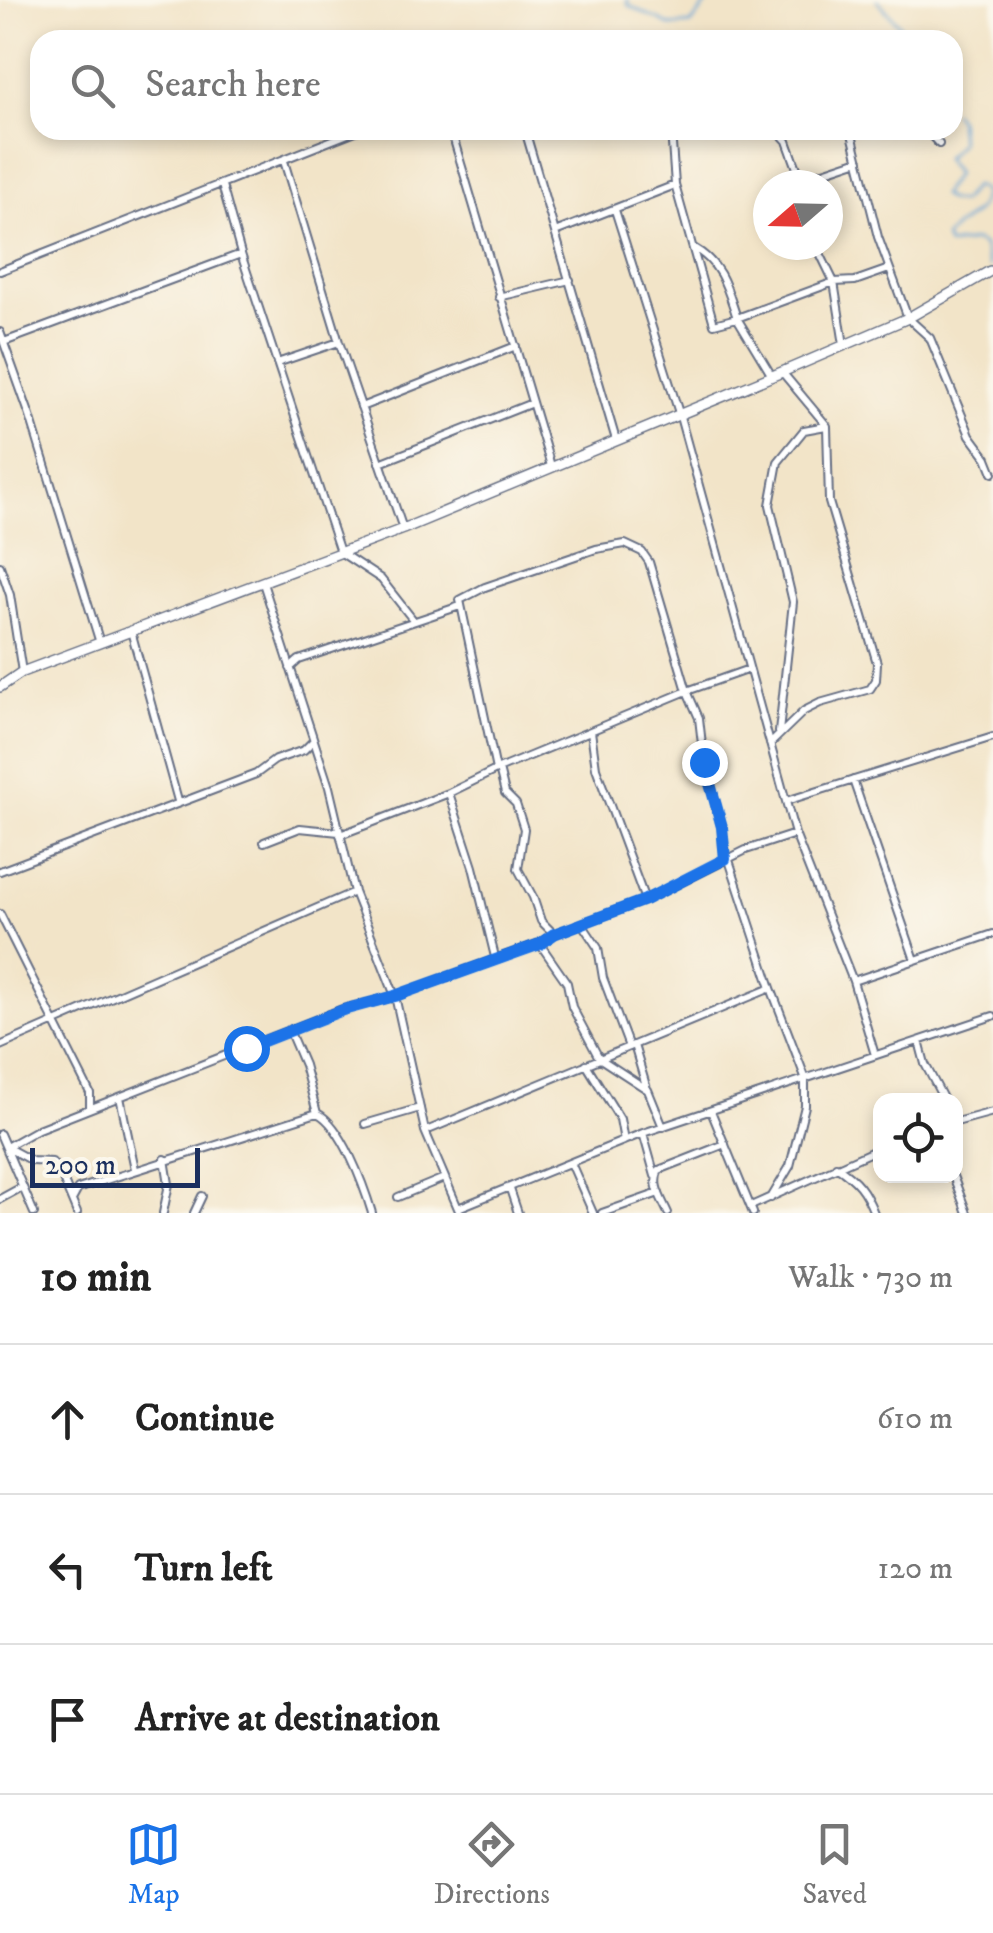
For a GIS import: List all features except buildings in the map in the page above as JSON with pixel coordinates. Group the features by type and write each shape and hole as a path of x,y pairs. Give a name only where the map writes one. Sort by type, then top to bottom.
{"street":[{"path":"0,271 334,140"},
{"path":"455,140 551,466"},
{"path":"528,140 616,440"},
{"path":"672,140 675,185 714,324 834,282 855,281 889,269"},
{"path":"786,140 798,170"},
{"path":"854,140 889,269 908,318 930,338 962,419 993,473"},
{"path":"935,140 939,144"},
{"path":"833,170 859,160"},
{"path":"284,161 338,342 404,529"},
{"path":"222,185 241,254 340,552 382,579 414,622"},
{"path":"555,232 675,185"},
{"path":"614,210 680,413 794,834 853,981 874,1054"},
{"path":"694,248 712,258 737,318 777,374 827,426 829,502 877,663 876,680 864,692 804,711 769,745"},
{"path":"4,342 241,254"},
{"path":"823,260 834,282 844,346"},
{"path":"0,686 22,672 404,529 844,346 908,318 991,270"},
{"path":"499,297 570,280"},
{"path":"0,332 100,643"},
{"path":"278,363 338,342"},
{"path":"361,407 516,346"},
{"path":"380,463 532,403"},
{"path":"779,732 793,602 770,505 778,462 804,430 827,426"},
{"path":"554,934 541,921 534,896 518,869 524,829 516,804 505,793 497,770 460,606 465,595 528,571 614,544 634,547 642,552 654,573 687,691 699,718 704,762 722,827 726,858 805,1077 805,1106 790,1166 771,1198"},
{"path":"0,566 10,595 22,672"},
{"path":"263,583 329,787 354,892 395,996 426,1132 459,1210 643,1133 993,1016"},
{"path":"0,600 10,595"},
{"path":"290,668 299,660 460,606"},
{"path":"132,631 178,801"},
{"path":"264,842 300,828 340,833 449,793 687,691 749,669"},
{"path":"591,731 596,768 645,900"},
{"path":"786,801 992,739"},
{"path":"0,871 256,774 275,760 304,750 312,741"},
{"path":"852,780 915,960"},
{"path":"449,793 496,958"},
{"path":"6,1148 38,1129 289,1030 540,944 554,934 645,900 726,858 794,834"},
{"path":"0,1046 354,892"},
{"path":"0,914 90,1094 90,1108"},
{"path":"582,924 598,948 603,978 663,1126"},
{"path":"853,981 993,934"},
{"path":"540,944 567,983 572,1007 599,1058 648,1090"},
{"path":"426,1132 771,988"},
{"path":"289,1030 304,1064 316,1114"},
{"path":"920,1041 924,1064 942,1093"},
{"path":"586,1064 620,1119 624,1141"},
{"path":"120,1096 135,1169"},
{"path":"366,1124 420,1108"},
{"path":"712,1111 752,1210 873,1151"},
{"path":"963,1120 993,1112"},
{"path":"72,1200 78,1189 316,1114 328,1119 338,1136 363,1184 372,1213"},
{"path":"643,1133 668,1213"},
{"path":"0,1134 34,1213"},
{"path":"655,1178 668,1164 724,1144"},
{"path":"6,1148 32,1161 52,1162 77,1213"},
{"path":"162,1213 170,1184 165,1159"},
{"path":"571,1163 593,1213"},
{"path":"836,1166 865,1190 874,1213"},
{"path":"398,1196 444,1178"},
{"path":"955,1183 967,1213"},
{"path":"0,1199 22,1187"},
{"path":"510,1189 518,1213"},
{"path":"602,1213 659,1193"},
{"path":"194,1213 202,1196"}],"waterway":[{"path":"627,0 628,5 671,26 691,24 710,0"},
{"path":"765,0 771,4 783,0"},
{"path":"877,0 904,30"},
{"path":"960,140 945,158 956,174 941,195 949,201 961,202 974,186 983,191 982,200 975,212 945,238 948,245 975,241 983,246 989,267"}],"route":[{"path":"246,1048 343,1010 395,996 540,944 554,934 661,893 725,859 722,827 704,762"}]}
